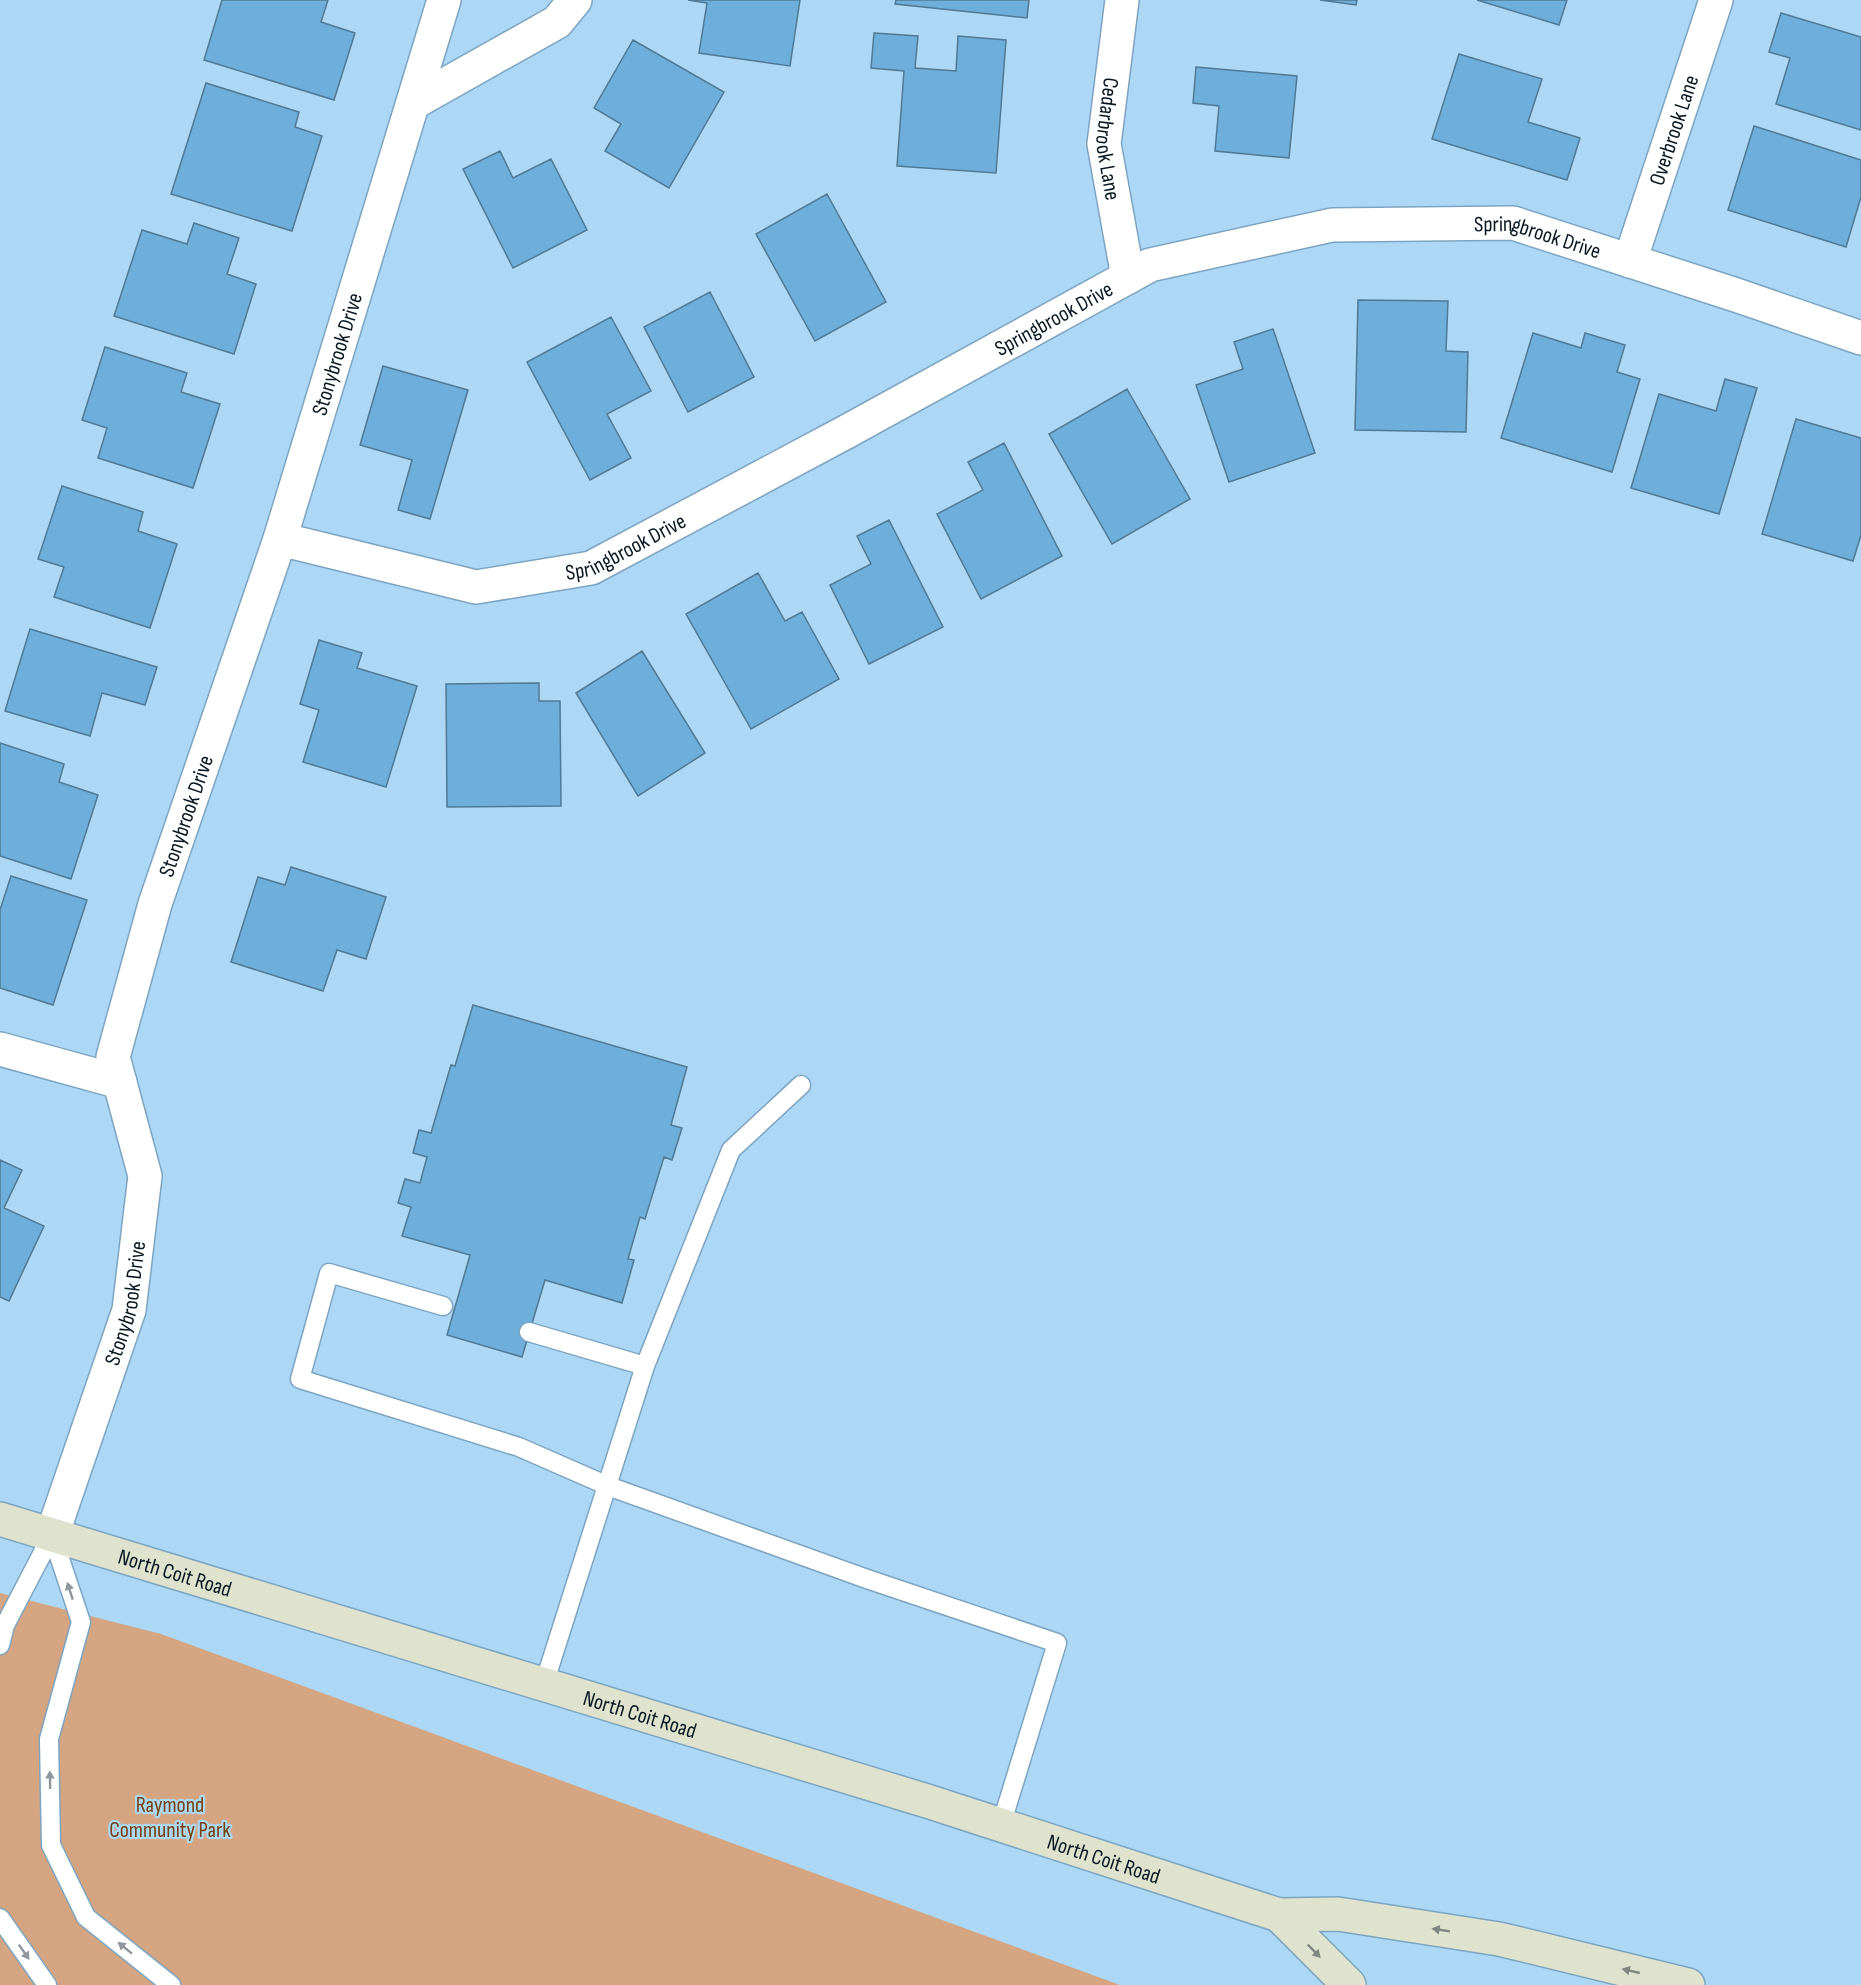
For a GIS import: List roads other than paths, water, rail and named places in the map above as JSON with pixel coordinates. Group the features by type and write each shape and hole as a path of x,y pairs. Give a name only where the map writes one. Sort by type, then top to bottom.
{"main road":[{"name":"North Coit Road","path":"0,1519 927,1801 1279,1915 1338,1914 1499,1939 1688,1985"},
{"name":"North Coit Road","path":"1279,1915 1349,1985"}],"street":[{"name":"Stonybrook Drive","path":"52,1535 129,1310 145,1176 113,1058 156,904 280,539 444,0"},
{"path":"413,103 557,22 575,0"},
{"name":"Cedarbrook Lane","path":"1122,0 1104,144 1128,277"},
{"name":"Overbrook Lane","path":"1630,261 1716,0"},
{"name":"Springbrook Drive","path":"280,539 476,587 591,568 846,432 1150,265 1332,225 1513,223 1736,295 1861,339"},
{"path":"0,1049 120,1082"}],"lane":[{"path":"544,1684 645,1366 731,1150 801,1085"},
{"path":"444,1306 329,1273 300,1378 519,1447 608,1486 867,1579 1057,1643 1001,1825"},
{"path":"529,1332 645,1366"},
{"path":"0,1645 5,1625 52,1535"},
{"path":"52,1535 81,1622 49,1739 51,1845 86,1917 171,1985"},
{"path":"0,1918 47,1985"}],"park label":[{"name":"Raymond Community Park","path":"170,1817"}]}
